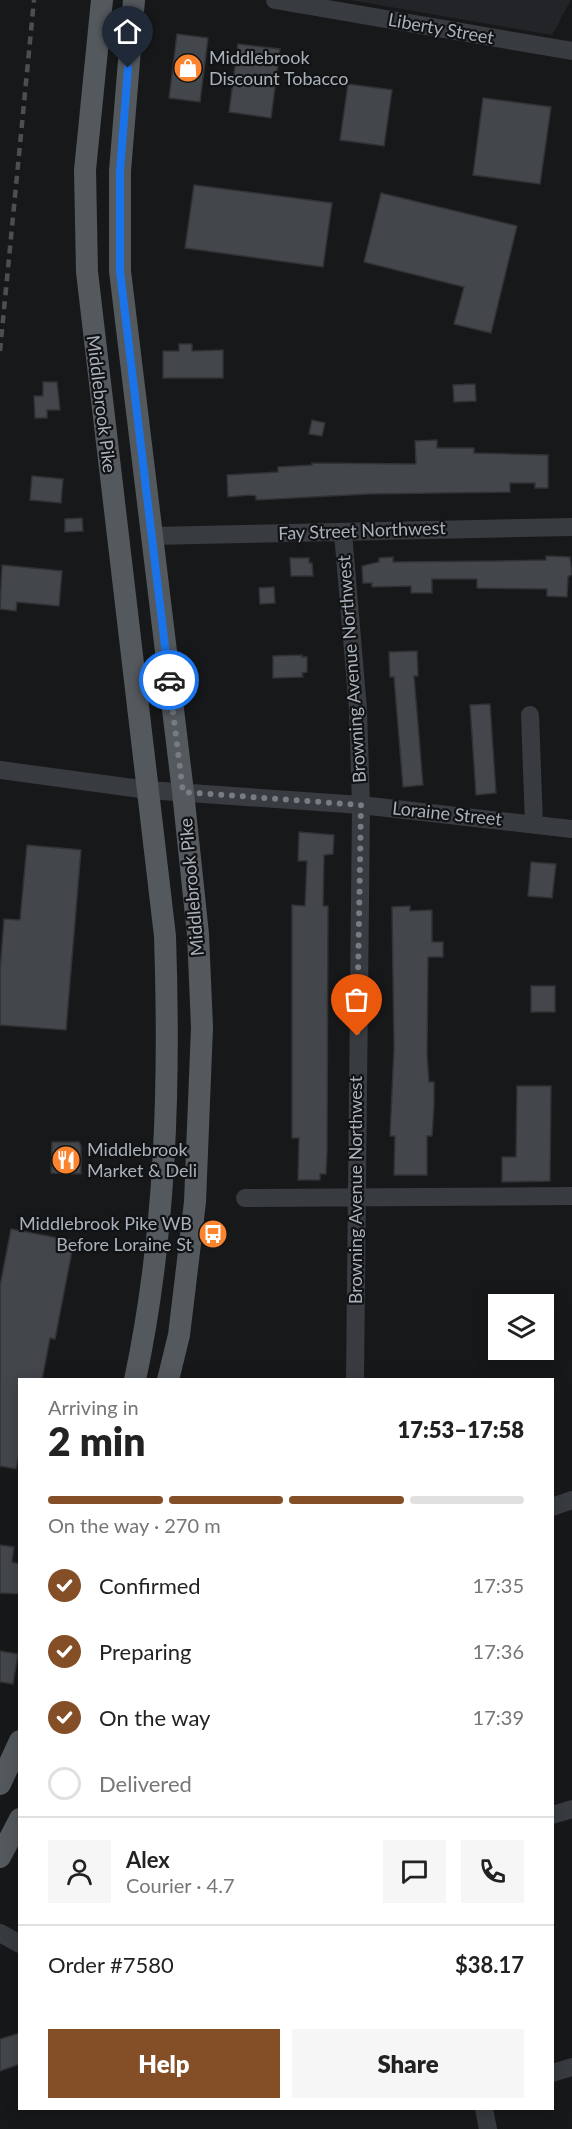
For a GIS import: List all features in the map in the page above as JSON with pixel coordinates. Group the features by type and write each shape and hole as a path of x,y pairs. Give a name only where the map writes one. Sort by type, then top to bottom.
{"main road":[{"name":"Middlebrook Pike","path":"102,0 85,170 87,272 165,936 168,1015 168,1098 161,1200 146,1321 135,1378"},
{"name":"Middlebrook Pike","path":"134,0 120,171 120,271 183,792 198,933 202,1027 195,1202 179,1335 168,1378"},
{"path":"161,1200 195,1202"},
{"path":"0,1784 18,1745"},
{"path":"0,1857 18,1823"}],"street":[{"name":"Liberty Street","path":"275,0 572,51"},
{"name":"Fay Street Northwest","path":"152,536 572,527"},
{"name":"Browning Avenue Northwest","path":"343,533 358,709 361,805 355,1198 355,1378"},
{"path":"530,715 534,824"},
{"name":"Loraine Street","path":"0,770 148,790 361,805 572,829"},
{"path":"245,1198 572,1196"},
{"path":"554,1506 572,1500"},
{"path":"554,1814 572,1809"},
{"path":"0,1933 18,1943"},
{"path":"554,2072 572,2067"},
{"path":"484,2110 488,2129"}],"shaded area":[{"path":"350,0 571,0 552,35"}],"building":[{"name":"Middlebrook Discount Tobacco","path":"177,34 208,38 200,102 169,98"},
{"path":"238,44 280,49 271,118 229,112"},
{"path":"348,84 392,90 384,146 340,140"},
{"path":"483,98 551,107 540,184 473,175"},
{"path":"194,185 332,203 323,267 185,248"},
{"path":"381,193 517,226 491,333 454,324 464,287 364,262"},
{"path":"179,344 192,344 192,351 223,350 223,378 163,378 163,351 179,351"},
{"path":"43,382 57,382 60,410 47,410 47,418 35,418 34,396 43,396"},
{"path":"475,384 476,401 454,402 453,385"},
{"path":"312,420 325,423 322,436 309,434"},
{"path":"437,440 437,448 474,448 474,453 548,455 548,488 535,488 535,483 510,483 510,492 368,494 256,500 256,496 251,495 228,497 227,475 278,472 278,467 312,465 312,463 416,464 415,441"},
{"path":"32,476 63,479 61,503 30,500"},
{"path":"82,518 83,531 65,532 65,519"},
{"path":"546,556 570,557 572,574 568,577 567,597 547,596 547,589 477,588 477,579 432,579 432,593 411,593 411,586 372,587 372,583 363,583 362,566 379,562 379,558 393,557 393,562 500,561 546,560"},
{"path":"290,558 309,558 309,563 312,563 313,576 291,576"},
{"path":"2,565 62,571 59,606 17,602 16,611 0,609"},
{"path":"274,587 275,603 260,604 259,588"},
{"path":"417,651 418,676 414,676 423,785 403,787 394,677 390,677 389,652"},
{"path":"302,655 302,657 307,657 307,672 302,673 303,677 273,678 273,656"},
{"path":"490,704 496,793 476,795 470,705"},
{"path":"299,832 334,835 333,854 324,855 323,906 328,906 327,1151 326,1174 320,1174 320,1180 298,1180 299,1138 292,1138 292,905 305,906 307,861 298,861"},
{"path":"27,845 81,850 66,1030 0,1025 0,971 4,919 20,920"},
{"path":"531,862 556,864 552,898 528,896"},
{"path":"410,906 410,911 432,910 432,942 443,942 443,957 428,957 427,1055 429,1082 434,1082 434,1105 432,1136 427,1136 427,1175 394,1175 395,1136 390,1136 394,1048 392,907"},
{"path":"531,986 555,986 555,1012 531,1012"},
{"path":"517,1086 551,1086 550,1181 502,1182 502,1157 516,1157"},
{"name":"Middlebrook Market & Deli","path":"52,1142 79,1142 81,1174 51,1173"},
{"path":"11,1229 74,1241 55,1339 50,1338 42,1378 18,1378 16,1469 0,1466 0,1286"},
{"path":"0,1545 14,1547 12,1562 18,1564 18,1594 0,1593"},
{"path":"0,1651 18,1654 13,1684 0,1682"},
{"path":"18,2034 18,2065 0,2071 0,2039"}],"railway":[{"path":"0,351 34,0"}],"way so far":[{"path":"169,680 183,792 361,805 357,1036"}],"place":[{"name":"Middlebrook Discount Tobacco","path":"188,68"},
{"name":"Middlebrook Market & Deli","path":"66,1160"},
{"name":"Middlebrook Pike WB Before Loraine St","path":"213,1234"}],"route":[{"path":"128,68 120,171 120,271 169,680"}]}
